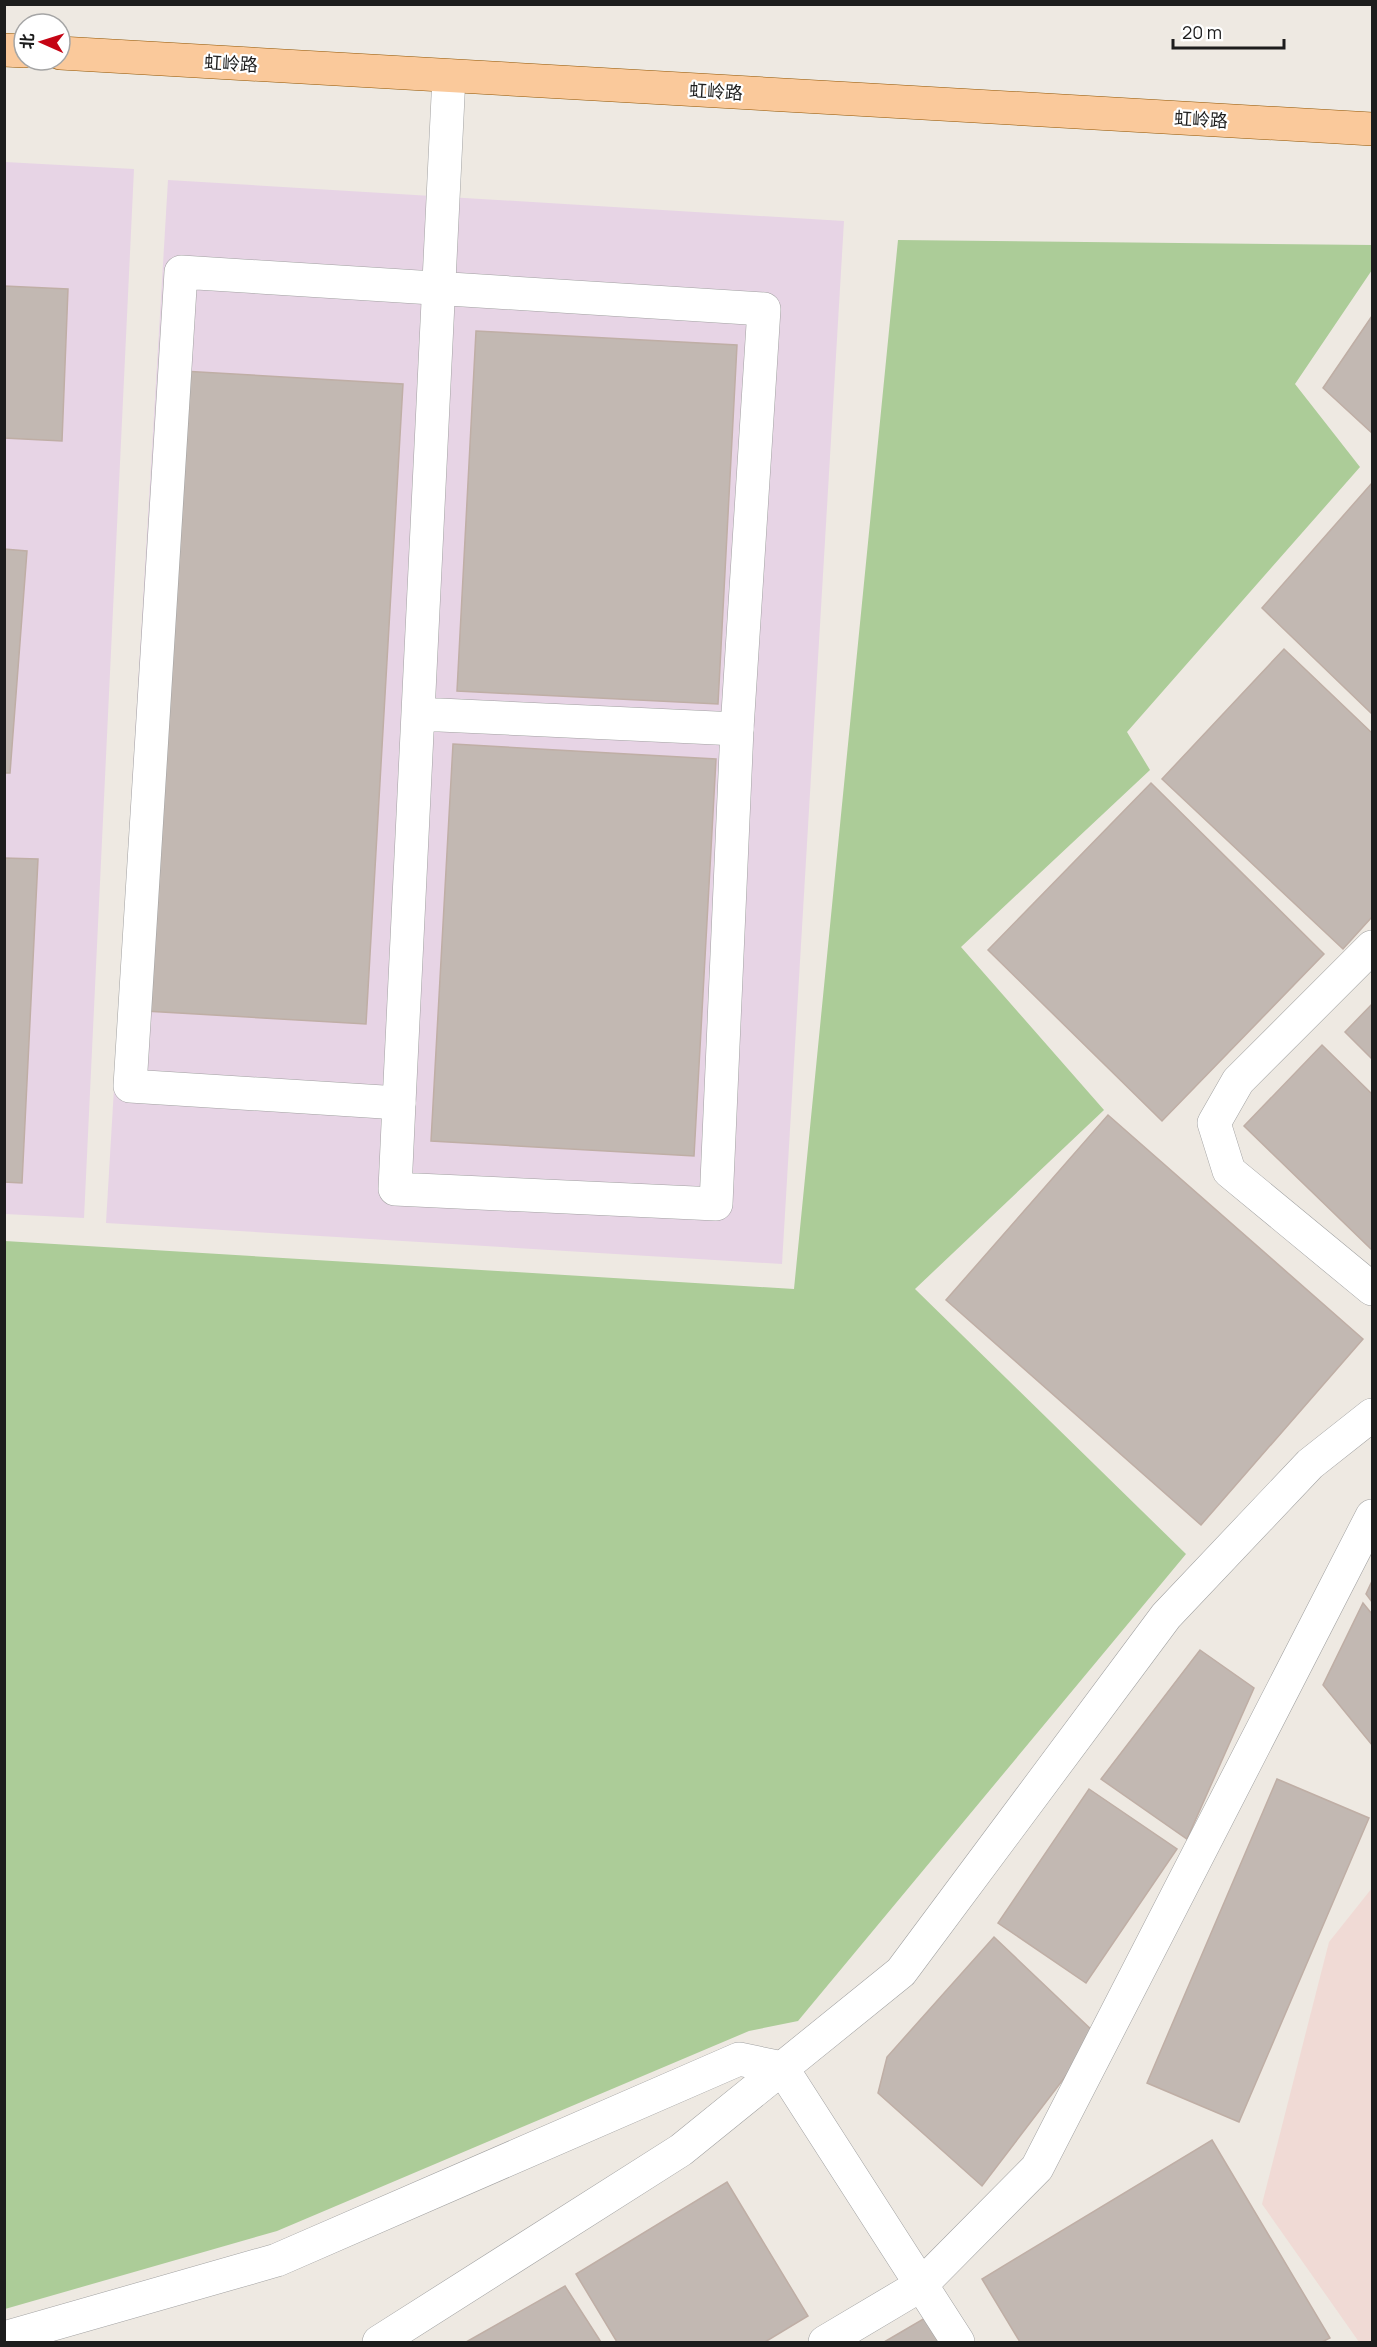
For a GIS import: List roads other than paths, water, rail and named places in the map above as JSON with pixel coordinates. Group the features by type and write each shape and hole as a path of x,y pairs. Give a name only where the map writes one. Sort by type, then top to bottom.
{"main road":[{"name":"虹岭路","path":"72,54 1372,129"}],"street":[{"path":"399,1103 130,1086 181,272 438,288 764,309 737,729 716,1204 395,1189 438,288 449,76"},
{"path":"418,714 737,729"},
{"path":"1372,947 1238,1081 1214,1123 1229,1171 1372,1289"},
{"path":"379,2343 681,2150 901,1972 1166,1616 1310,1464 1372,1415"},
{"path":"825,2343 921,2285 1037,2168 1372,1515"},
{"path":"4,2338 277,2260 739,2059 782,2068 958,2343"}]}
